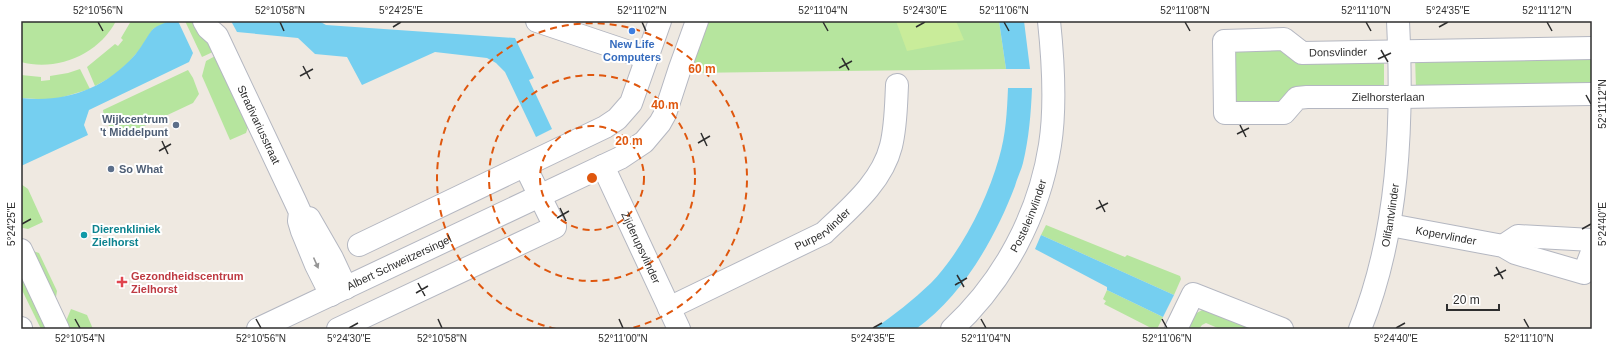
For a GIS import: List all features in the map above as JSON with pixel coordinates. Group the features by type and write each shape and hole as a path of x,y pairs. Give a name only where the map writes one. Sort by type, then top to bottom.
{"street":[{"path":"537,21 568,26 647,58"},
{"path":"359,245 605,127 617,119 631,103 660,21"},
{"name":"Albert Schweitzersingel","path":"258,329 288,323 339,291 636,149 660,123 665,114 697,21"},
{"name":"Posteleinvlinder","path":"952,329 985,294 1002,269 1019,242 1039,192 1050,144 1052,81 1049,21"},
{"name":"Olifantvlinder","path":"1360,329 1373,292 1390,225 1398,143 1400,97 1398,21"},
{"name":"Stradivariusstraat","path":"213,26 300,212 299,221 302,231 316,265 339,291"},
{"name":"Donsvlinder","path":"1224,79 1224,41 1284,39 1302,53 1399,51"},
{"path":"1399,51 1592,48"},
{"name":"Zielhorsterlaan","path":"1224,79 1225,113 1284,113 1297,98 1307,97 1592,94"},
{"name":"Purpervlinder","path":"669,308 824,233 861,197 885,164 891,147 896,119 897,84"},
{"path":"338,329 555,227 525,166"},
{"name":"Zijderupsvlinder","path":"603,166 679,329"},
{"name":"Kopervlinder","path":"1390,225 1503,246 1515,253 1584,272 1592,252"},
{"path":"1503,246 1518,236 1592,240"},
{"path":"21,250 58,329"},
{"path":"1176,329 1193,294 1282,329"}],"green space":[{"path":"21,21 116,21 109,33 99,43 76,58 49,64 35,64 21,62"},
{"path":"131,21 170,21 153,29 141,48 128,63 113,76 95,86 87,67 115,44 118,46 123,40 121,38"},
{"path":"185,21 199,21 215,51 202,57"},
{"path":"706,21 999,21 1006,69 688,73"},
{"path":"896,21 956,21 964,40 907,51"},
{"path":"1230,46 1384,57 1384,91 1282,105 1230,107"},
{"path":"1592,54 1592,87 1416,89 1415,57"},
{"path":"217,55 251,126 248,127 246,133 230,140 202,76 206,61"},
{"path":"80,69 90,89 53,100 21,98 21,75 41,77 41,81 50,80 50,76"},
{"path":"188,70 193,78 199,94 193,103 125,135 112,129 105,120 103,110"},
{"path":"21,184 28,189 43,222 28,229 21,229"},
{"path":"1046,225 1125,257 1127,255 1180,276 1181,279 1174,295 1041,235"},
{"path":"33,251 39,253 57,291 56,297 52,299"},
{"path":"21,269 48,329 41,329 21,288"},
{"path":"1107,290 1163,317 1157,329 1153,329 1104,304 1106,301 1103,299"},
{"path":"71,309 87,315 93,329 68,329 66,321"},
{"path":"1204,309 1265,329 1220,329 1206,323 1199,329 1184,329 1193,315"}],"water":[{"path":"170,21 178,21 193,53 189,62 89,110 84,125 88,135 21,166 21,98 37,99 68,96 97,85 110,77 134,56 153,29"},
{"path":"231,21 319,21 326,25 515,38 534,78 529,80 552,129 536,137 505,72 496,63 487,58 435,52 362,85 347,57 315,54 298,38 237,32"},
{"path":"999,21 1024,21 1030,69 1006,69"},
{"path":"1008,88 1032,88 1028,135 1023,163 1015,186 998,226 987,246 962,283 948,300 933,316 916,329 874,329 931,283 953,256 972,224 988,191 1001,149 1006,123"},
{"path":"1041,235 1174,295 1163,317 1107,290 1107,287 1035,249"}],"place":[{"name":"New Life Computers","path":"632,31"},
{"name":"Wijkcentrum 't Middelpunt","path":"176,125"},
{"name":"So What","path":"111,169"},
{"name":"Dierenkliniek Zielhorst","path":"84,235"},
{"name":"Gezondheidscentrum Zielhorst","path":"122,282"}]}
